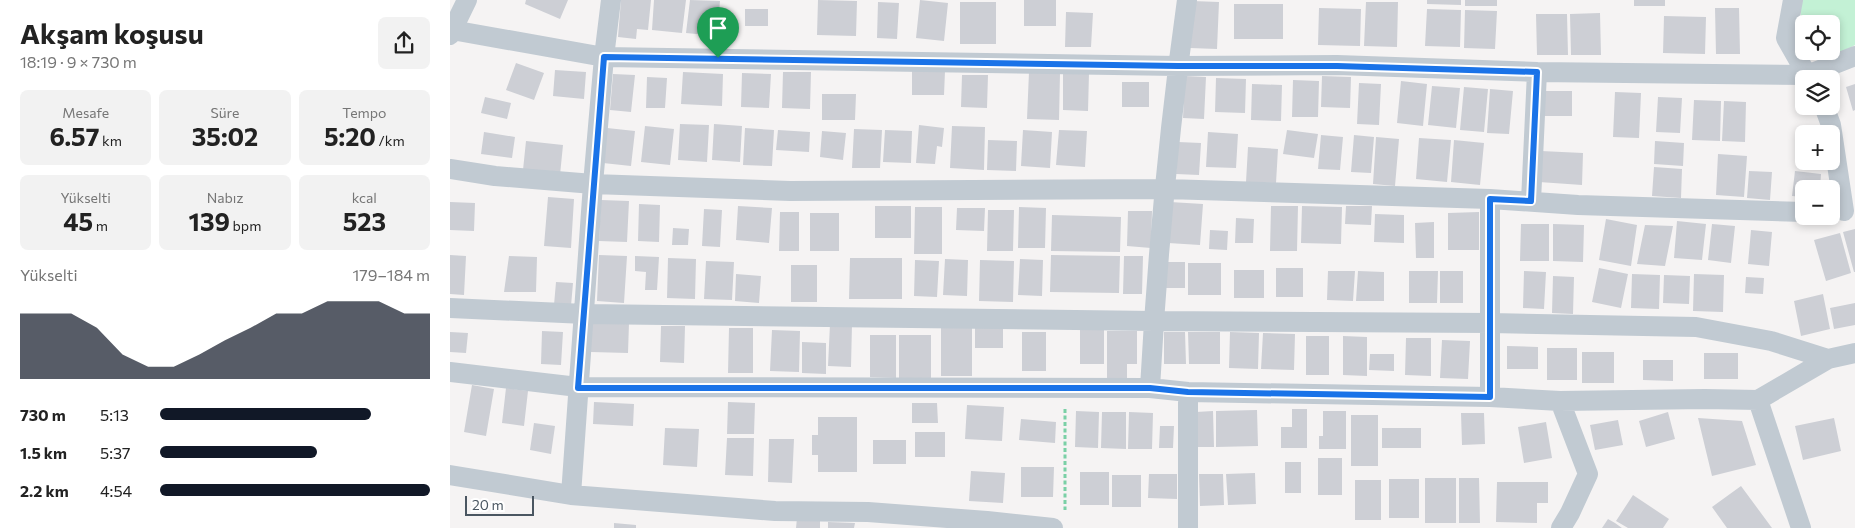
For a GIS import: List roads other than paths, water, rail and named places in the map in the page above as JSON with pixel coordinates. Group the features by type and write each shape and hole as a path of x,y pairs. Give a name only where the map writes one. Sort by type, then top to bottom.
{"street":[{"path":"467,0 451,32 604,57 1178,66 1337,66 1795,77"},
{"path":"571,496 593,184 611,0"},
{"path":"1150,388 1166,189 1178,66 1187,0"},
{"path":"1793,0 1786,38 1804,70"},
{"path":"1824,70 1855,56"},
{"path":"1531,201 1537,72"},
{"path":"1827,115 1831,125 1844,211"},
{"path":"450,169 495,176 593,184 790,191 1166,189 1490,199 1578,205 1795,212"},
{"path":"1490,199 1490,397"},
{"path":"450,308 585,314 1491,323 1696,327 1771,341 1828,359"},
{"path":"450,372 578,388 1150,388 1188,392 1490,397 1560,401 1758,400 1828,359 1855,353"},
{"path":"1188,392 1188,528"},
{"path":"1758,400 1800,528"},
{"path":"1560,401 1588,474 1561,528"},
{"path":"450,475 571,496 774,519 868,512 987,521 1059,523"}]}
